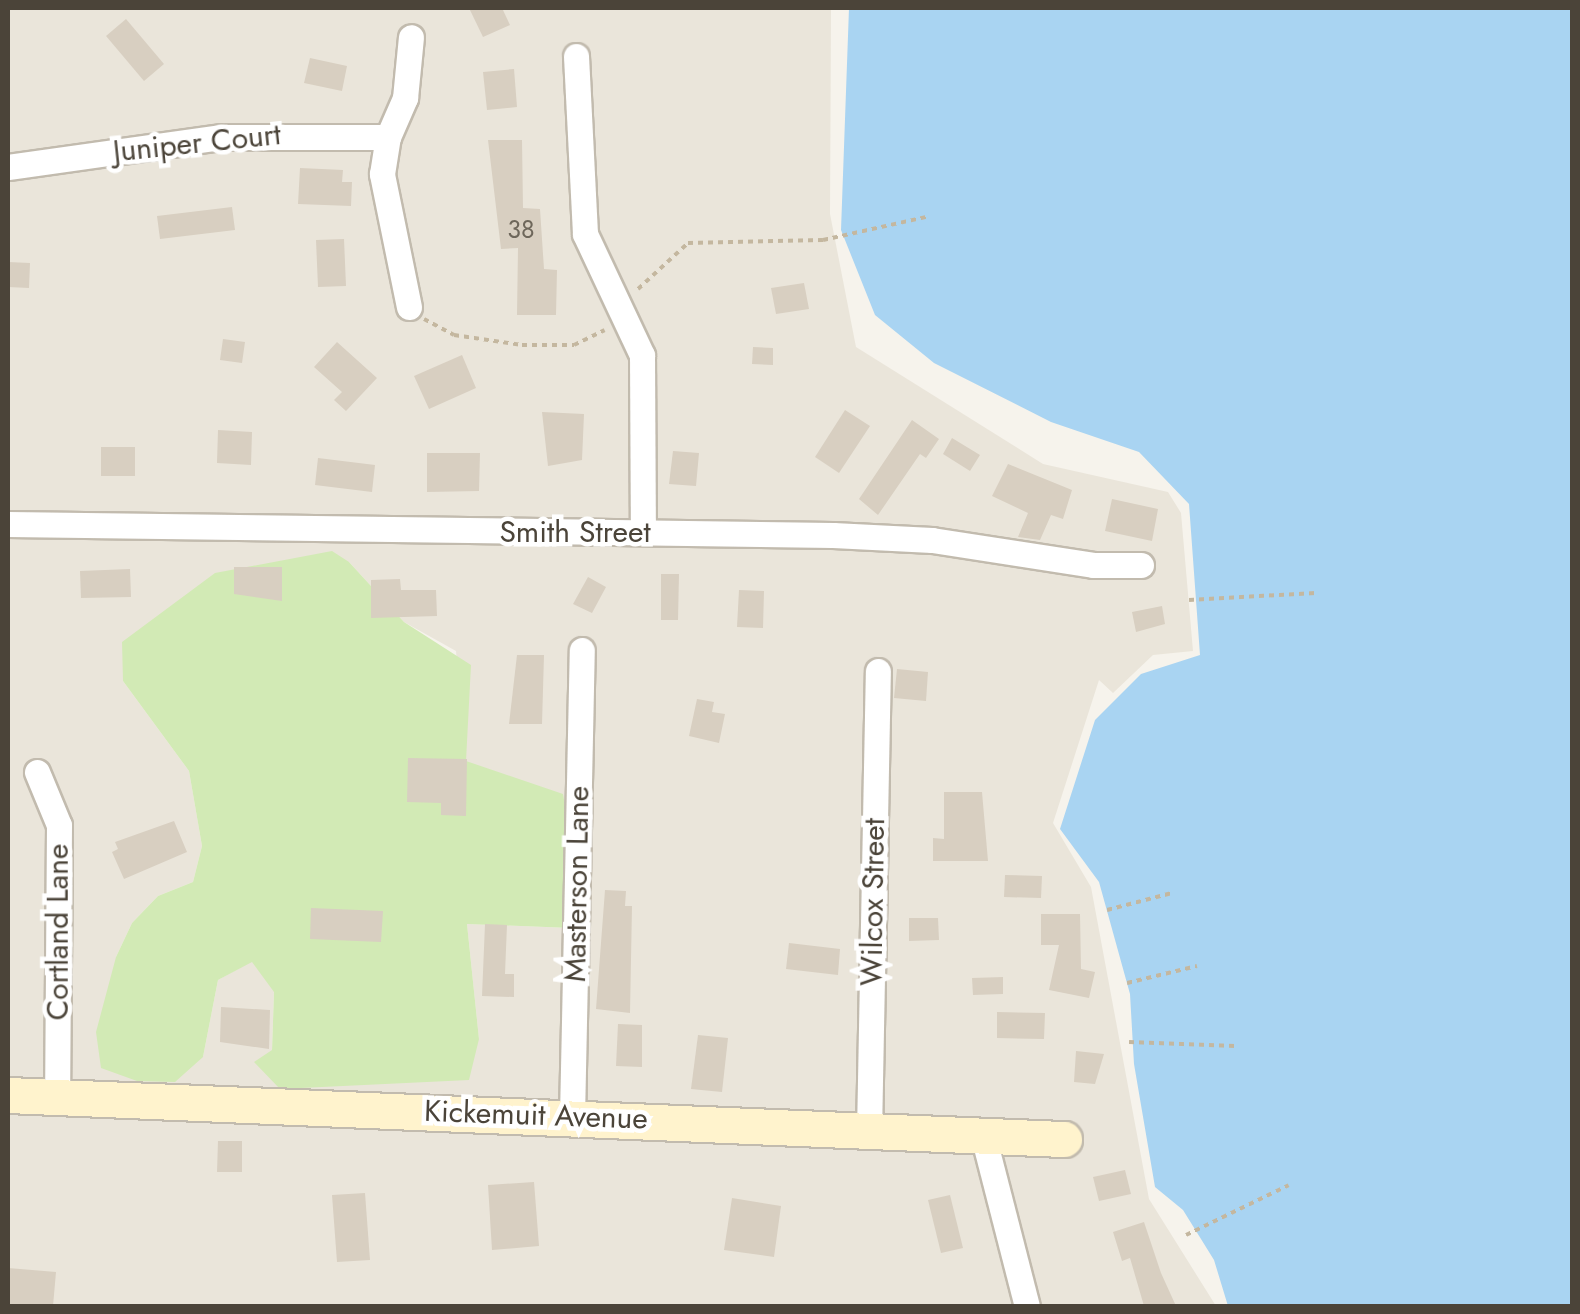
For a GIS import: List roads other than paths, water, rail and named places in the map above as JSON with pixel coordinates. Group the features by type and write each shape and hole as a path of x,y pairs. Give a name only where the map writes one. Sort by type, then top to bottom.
{"street":[{"path":"409,307 382,174 388,137 405,98 411,37"},
{"path":"576,56 585,234 642,356 643,532"},
{"name":"Juniper Court","path":"8,167 222,136 388,137"},
{"name":"Smith Street","path":"8,524 891,537 1093,565 1141,565"},
{"name":"Masterson Lane","path":"572,1117 582,650"},
{"name":"Wilcox Street","path":"869,1133 878,670"},
{"name":"Cortland Lane","path":"37,772 59,825 57,1096"},
{"name":"Kickemuit Avenue","path":"8,1094 572,1117 984,1139 1064,1139"},
{"path":"984,1139 1027,1306"}],"water":[{"path":"849,8 1572,8 1572,1306 1228,1306 1214,1260 1183,1210 1155,1187 1134,1064 1130,994 1099,882 1060,829 1095,720 1141,674 1200,655 1189,504 1139,452 1051,422 934,363 875,315 841,230"}]}
